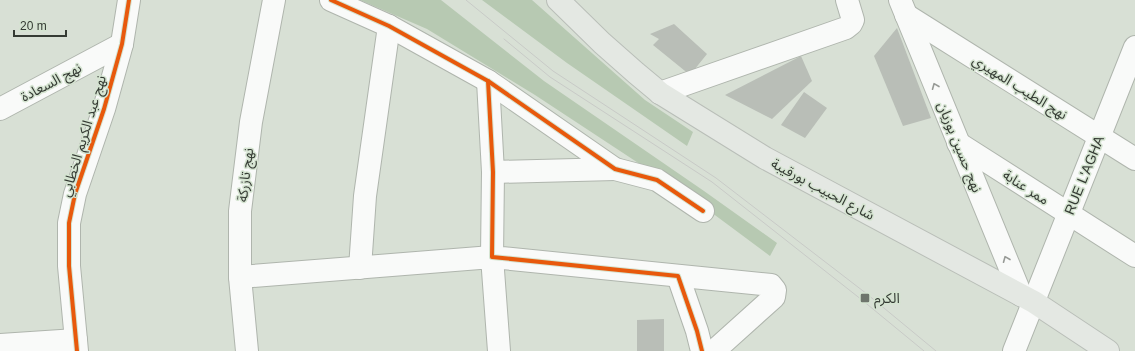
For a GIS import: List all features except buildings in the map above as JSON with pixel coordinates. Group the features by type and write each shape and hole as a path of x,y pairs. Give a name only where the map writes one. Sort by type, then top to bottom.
{"main road":[{"name":"شارع الحبيب بورقيبة","path":"558,0 608,48 660,93 765,158 1027,298 1108,351"}],"street":[{"name":"نهج عبد الكريم الخطابي","path":"76,345 69,266 69,223 75,194 104,109 122,44 129,0"},
{"name":"نهج تازركة","path":"247,351 240,277 240,211 251,122 274,0"},
{"path":"331,0 389,26 488,81 615,169"},
{"path":"660,93 846,28 853,20 846,0"},
{"name":"نهج الطيب المهيري","path":"903,7 1099,137 1135,159"},
{"name":"نهج حسين بوزيان","path":"903,7 958,143 1027,298"},
{"path":"360,268 366,196 389,26"},
{"name":"نهج السعادة","path":"0,108 122,44"},
{"name":"RUE L'AGHA","path":"1014,351 1027,298 1068,214 1135,47"},
{"path":"488,81 493,172 492,258 499,351"},
{"name":"ممر عنابة","path":"958,143 1135,256"},
{"path":"493,172 615,169 657,180 704,211"},
{"path":"240,277 492,258 771,285 775,290 774,297 714,351"},
{"path":"678,276 697,331 702,351"},
{"path":"0,345 76,345"}],"green space":[{"path":"360,0 441,0 544,81 777,243 770,256 696,201 535,95 427,29"},
{"path":"482,0 532,0 645,100 693,132 687,146 567,63"}],"tram line":[{"path":"466,0 553,71 716,178 867,294 936,351"},
{"path":"504,39 550,77 712,182 862,300 924,351"}],"cycle path":[{"path":"77,351 69,266 69,223 75,194 104,109 122,44 129,0"},
{"path":"331,0 389,26 488,81 615,169 657,180 703,211"},
{"path":"488,81 493,172 492,257 678,276 697,331 702,351"}],"place":[{"name":"الكرم","path":"865,298"}]}
